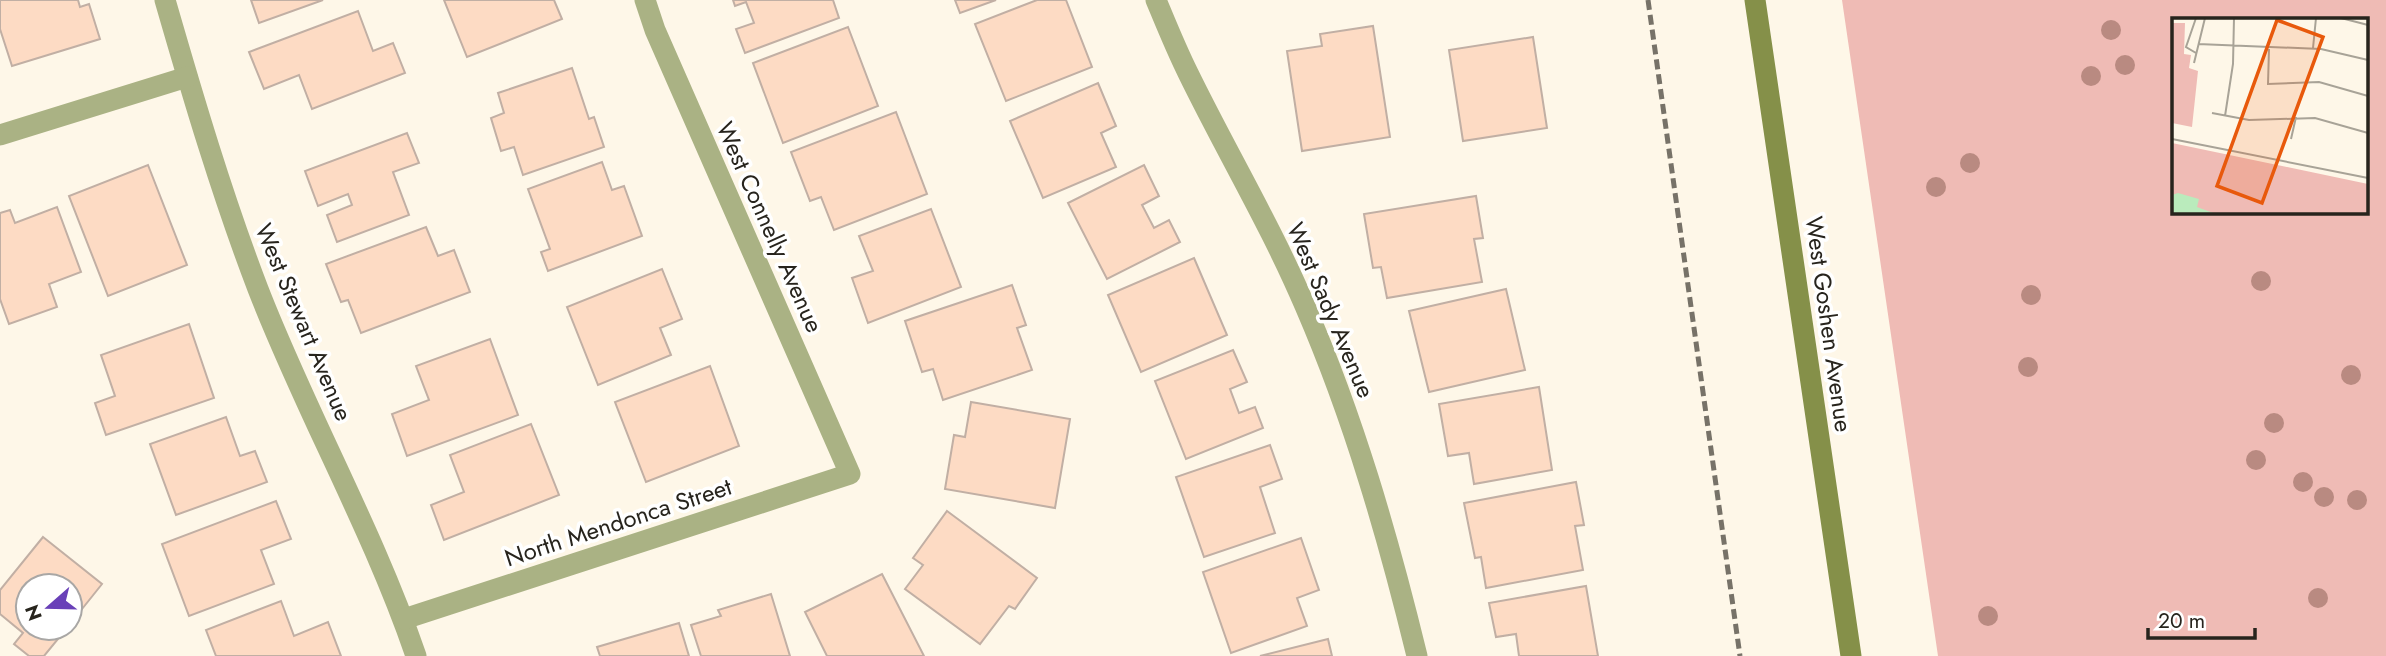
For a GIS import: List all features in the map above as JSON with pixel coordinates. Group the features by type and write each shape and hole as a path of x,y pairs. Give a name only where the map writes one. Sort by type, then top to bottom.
{"main road":[{"name":"West Goshen Avenue","path":"1755,0 1851,656"}],"street":[{"name":"West Stewart Avenue","path":"165,0 221,185 259,291 366,528 404,619 416,656"},
{"name":"West Connelly Avenue","path":"645,0 655,30 850,474"},
{"name":"West Sady Avenue","path":"1156,0 1187,72 1250,190 1305,306 1351,425 1392,556 1417,656"},
{"path":"0,135 187,77"},
{"name":"North Mendonca Street","path":"404,619 850,474"}],"shaded area":[{"path":"1842,0 2386,0 2386,656 1938,656"}],"building":[{"path":"0,0 78,0 80,7 89,4 100,39 12,66 0,29"},
{"path":"251,0 323,0 259,23"},
{"path":"444,0 554,0 562,19 467,57"},
{"path":"733,0 833,0 839,18 745,53 736,29 754,23 746,2 735,6"},
{"path":"955,0 996,0 960,13"},
{"path":"1037,0 1066,0 1092,67 1006,101 975,24"},
{"path":"358,11 373,51 393,43 405,73 312,109 299,75 264,89 249,52"},
{"path":"1373,26 1390,137 1302,151 1287,51 1322,46 1320,34"},
{"path":"848,27 878,106 783,143 753,63"},
{"path":"1533,37 1547,128 1463,141 1449,50"},
{"path":"572,68 589,119 594,117 604,147 523,175 514,147 501,151 491,118 504,113 498,93"},
{"path":"1098,83 1116,126 1101,133 1116,167 1043,198 1010,121"},
{"path":"896,112 927,194 834,230 821,197 810,201 791,152"},
{"path":"407,133 419,163 393,172 409,215 337,242 327,215 352,205 348,194 318,206 305,171"},
{"path":"602,162 612,190 624,186 642,236 548,271 541,252 550,249 528,189"},
{"path":"148,165 187,265 108,296 69,196"},
{"path":"1144,165 1159,196 1142,205 1154,228 1169,220 1180,242 1107,279 1068,203"},
{"path":"1476,196 1483,238 1474,239 1482,282 1387,298 1381,267 1373,268 1364,214"},
{"path":"57,207 81,272 49,284 57,307 9,324 0,299 0,213 10,210 15,223"},
{"path":"931,209 961,287 868,323 852,278 873,271 859,236"},
{"path":"426,227 438,256 454,250 470,292 361,333 348,300 341,302 326,264"},
{"path":"1194,258 1227,335 1141,372 1108,295"},
{"path":"662,269 682,319 660,328 671,355 598,385 567,307"},
{"path":"1012,285 1026,325 1017,328 1032,370 943,400 933,369 922,372 905,321"},
{"path":"1506,289 1525,370 1429,392 1409,311"},
{"path":"189,324 214,398 106,435 95,403 115,396 101,355"},
{"path":"490,339 518,415 407,456 392,414 429,400 416,366"},
{"path":"1233,350 1247,382 1230,389 1239,413 1255,407 1263,428 1186,459 1155,381"},
{"path":"710,366 739,446 646,482 615,402"},
{"path":"1539,387 1552,470 1474,484 1469,453 1448,456 1439,404"},
{"path":"971,402 1070,419 1055,508 945,489 954,435 965,437"},
{"path":"226,417 240,456 255,451 267,482 176,515 150,444"},
{"path":"531,424 559,495 444,540 431,505 464,492 450,455"},
{"path":"1270,445 1282,479 1260,487 1275,533 1204,557 1176,477"},
{"path":"1576,482 1584,525 1575,526 1583,570 1486,588 1481,557 1475,558 1464,503"},
{"path":"276,501 291,539 261,550 274,584 189,616 162,544"},
{"path":"947,511 1037,578 1015,609 1009,606 980,644 905,589 923,565 913,558"},
{"path":"43,537 102,584 84,606 84,572 15,572"},
{"path":"1301,538 1319,590 1297,598 1307,626 1231,653 1203,572"},
{"path":"14,573 14,626 0,614 0,590"},
{"path":"882,574 924,656 827,656 805,612"},
{"path":"1586,586 1598,656 1519,656 1516,634 1496,637 1489,603"},
{"path":"771,594 790,656 701,656 691,625 721,616 718,610"},
{"path":"281,601 294,636 328,622 341,656 216,656 206,630"},
{"path":"679,623 689,656 600,656 597,647"},
{"path":"1328,639 1332,656 1260,656"},
{"path":"56,642 44,656 29,656 14,644"}],"railway":[{"path":"1648,0 1740,656"}]}
